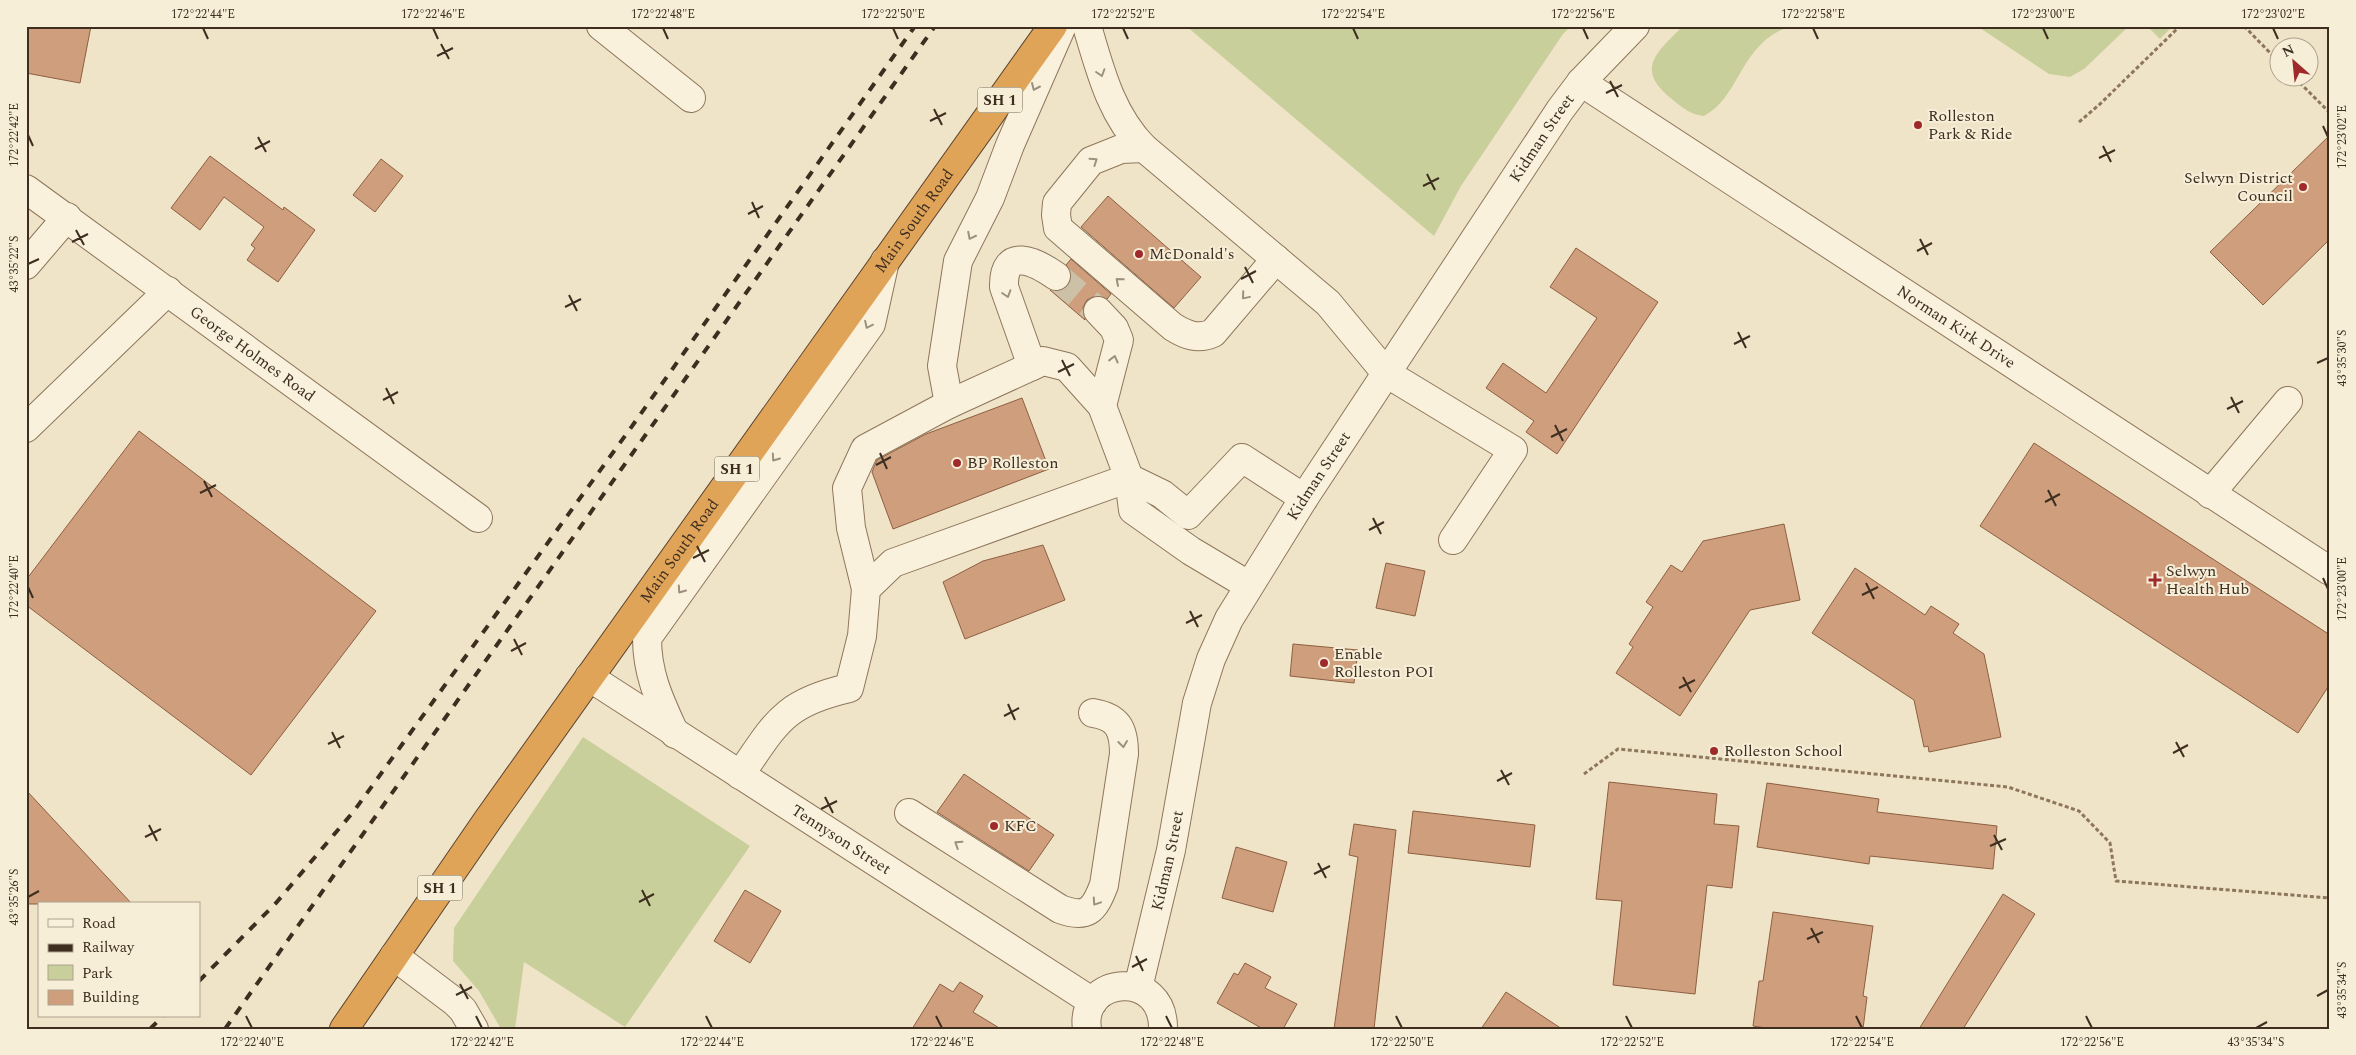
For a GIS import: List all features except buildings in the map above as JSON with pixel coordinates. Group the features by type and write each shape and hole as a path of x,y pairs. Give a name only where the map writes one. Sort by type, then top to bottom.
{"highway":[{"name":"Main South Road","path":"344,1029 589,677 1053,26"}],"street":[{"path":"601,26 691,98"},
{"path":"949,404 942,366 958,261 990,198 1010,145 1062,26"},
{"path":"1087,26 1112,103 1130,134 1144,148 1328,302 1386,373 1513,450 1453,540"},
{"name":"Kidman Street","path":"1138,988 1171,850 1197,703 1211,658 1248,585 1386,373 1581,82 1635,26"},
{"name":"Norman Kirk Drive","path":"1581,82 2330,571"},
{"path":"1144,148 1121,149 1091,161 1058,203 1056,215 1058,228 1172,327 1194,336 1205,337 1213,333 1276,259"},
{"name":"George Holmes Road","path":"26,189 478,518"},
{"path":"26,265 67,217"},
{"path":"1032,366 1004,287 1004,275 1009,266 1018,261 1028,260 1036,262 1056,276"},
{"path":"675,734 652,681 648,667 647,638 870,324 885,261"},
{"path":"26,428 168,291"},
{"path":"1098,311 1114,328 1118,340 1102,406"},
{"path":"740,775 770,731 786,713 803,702 824,694 849,688 862,636 866,589 851,528 847,488 865,449 949,404 1043,361 1066,367 1102,406 1129,478 1134,510 1191,551 1248,585"},
{"path":"2210,494 2288,401"},
{"path":"866,589 893,562 1129,478 1162,494 1188,514 1242,458 1304,498"},
{"name":"Tennyson Street","path":"589,677 1093,1002"},
{"path":"910,812 1060,909 1075,914 1089,912 1098,901 1104,886 1124,754 1124,741 1121,730 1114,720 1104,715 1093,713"},
{"path":"394,956 455,1002 474,1029"},
{"path":"1087,1029 1088,1013 1093,1002 1102,992 1113,987 1126,985 1150,994 1158,1005 1163,1017 1163,1029"}],"path":[{"path":"2079,122 2180,26"},
{"path":"2244,26 2268,51"},
{"path":"2305,88 2330,114"},
{"path":"1584,774 1618,749 2008,787 2079,811 2110,843 2116,881 2330,898"}],"green space":[{"path":"1186,26 1571,26 1563,34 1461,186 1434,236"},
{"path":"1683,26 1792,26 1775,33 1762,44 1751,56 1726,96 1704,116 1691,113 1684,108 1661,89 1654,80 1653,62 1658,53"},
{"path":"1977,26 2129,26 2084,69 2070,77 2049,74"},
{"path":"2147,26 2173,26 2160,39"},
{"path":"583,737 750,846 625,1027 524,962 515,1029 501,1029 479,991 453,961 454,928"}],"tunnel":[{"path":"1056,276 1098,311"}],"railway":[{"path":"200,980 276,903 354,811 630,429 915,26"},
{"path":"225,1029 935,26"},
{"path":"150,1029 161,1018"}],"place":[{"name":"Rolleston Park & Ride","path":"1918,125"},
{"name":"Selwyn District Council","path":"2303,187"},
{"name":"McDonald's","path":"1139,254"},
{"name":"BP Rolleston","path":"957,463"},
{"name":"Selwyn Health Hub","path":"2155,580"},
{"name":"Enable Rolleston POI","path":"1324,663"},
{"name":"Rolleston School","path":"1714,751"},
{"name":"KFC","path":"994,826"}]}
